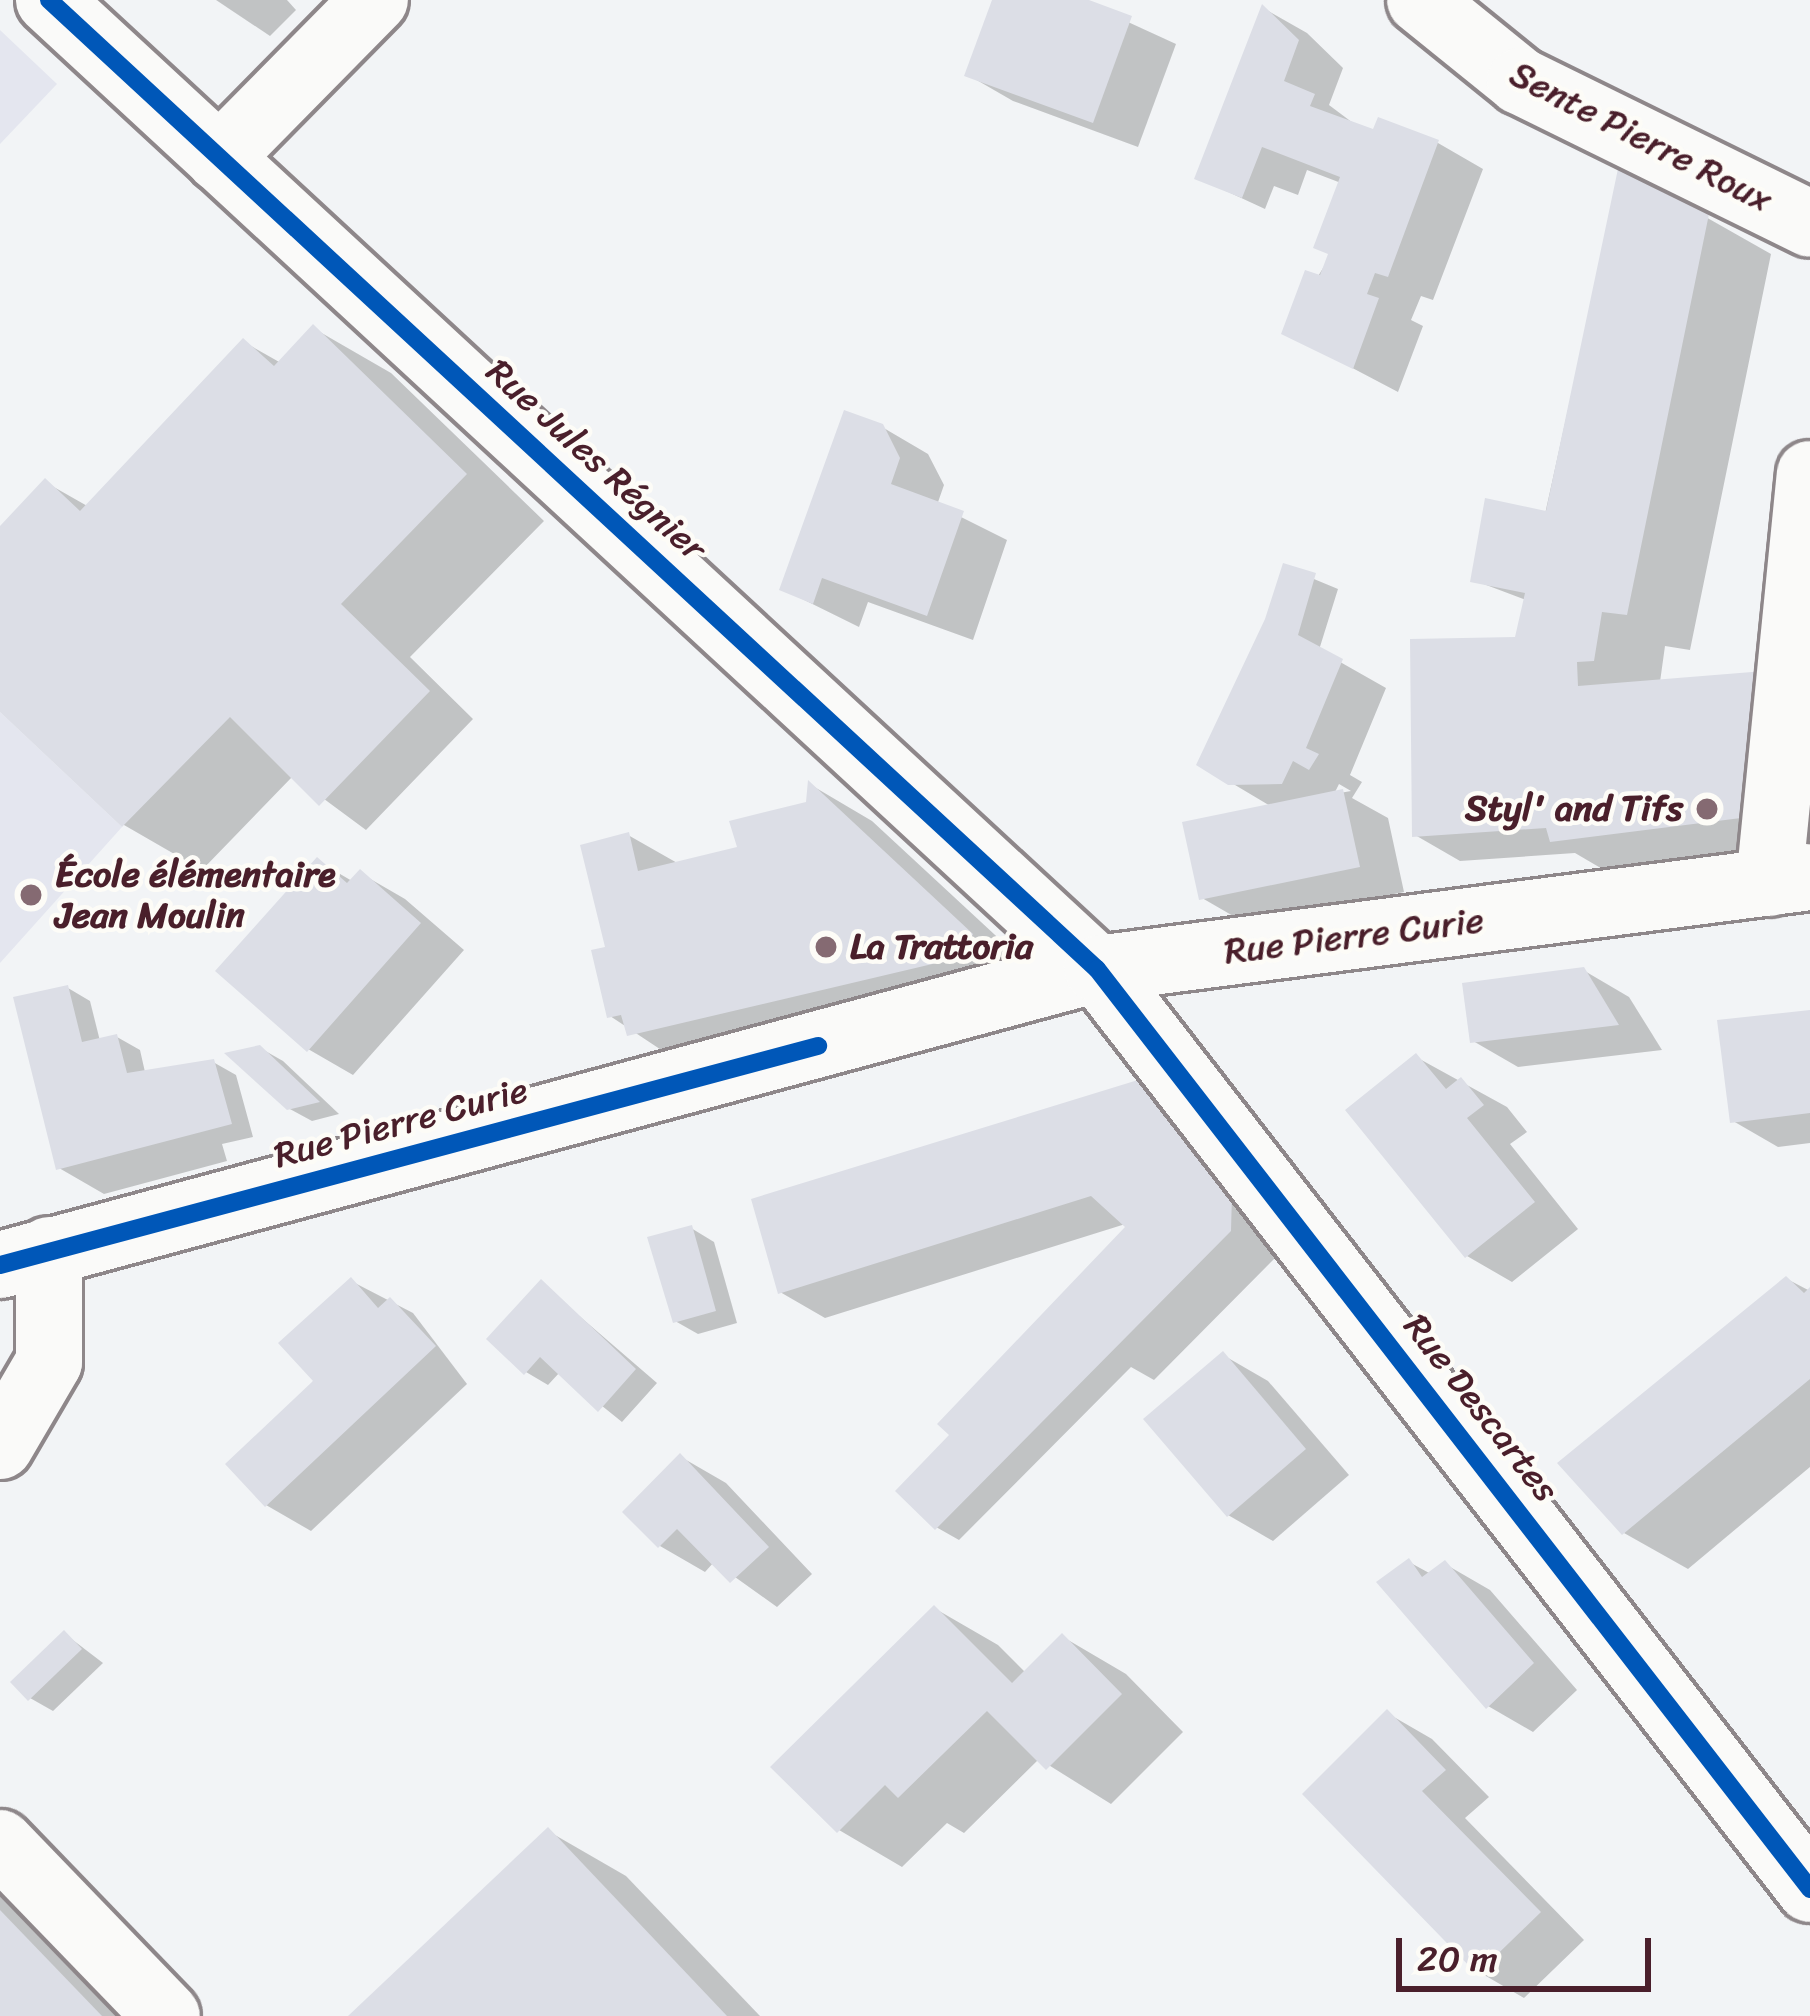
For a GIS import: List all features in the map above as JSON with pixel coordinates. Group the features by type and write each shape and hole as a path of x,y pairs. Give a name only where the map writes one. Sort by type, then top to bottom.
{"street":[{"name":"Rue Jules Régnier","path":"50,0 1097,969"},
{"path":"218,158 375,0"},
{"name":"Sente Pierre Roux","path":"1420,0 1520,81 1810,224"},
{"path":"1790,880 1810,474"},
{"name":"Rue Pierre Curie","path":"25,1258 1097,969 1790,880"},
{"name":"Rue Descartes","path":"1097,969 1810,1889"},
{"path":"0,1446 49,1362 25,1258"},
{"path":"0,1843 167,2016"}],"shaded area":[{"path":"0,30 57,84 0,144"},
{"name":"École élémentaire Jean Moulin","path":"0,712 122,827 0,963"}],"building":[{"path":"992,0 1089,0 1132,16 1093,123 964,76"},
{"path":"1262,4 1299,40 1284,81 1315,94 1310,106 1373,129 1378,117 1439,140 1388,277 1375,273 1367,294 1379,298 1353,369 1281,334 1305,270 1320,275 1328,254 1313,248 1340,177 1262,147 1242,198 1194,179"},
{"path":"1619,164 1709,214 1627,615 1602,612 1594,661 1577,662 1578,686 1777,670 1757,816 1550,842 1546,828 1412,837 1410,639 1515,637 1525,593 1470,582 1485,498 1546,511"},
{"path":"313,324 467,474 341,604 430,691 319,806 230,717 122,827 0,712 0,526 45,478 80,511 243,338 274,366"},
{"path":"844,410 883,424 900,458 891,484 964,511 927,616 822,578 813,604 779,590"},
{"path":"1283,563 1316,573 1298,635 1343,659 1306,748 1319,754 1309,770 1293,761 1282,784 1228,785 1196,765 1265,619"},
{"path":"808,780 973,934 962,957 627,1036 621,1015 607,1018 591,950 605,947 580,845 629,832 638,871 737,847 729,821 806,802"},
{"path":"1343,789 1360,867 1199,900 1182,822"},
{"path":"317,857 347,883 360,869 421,923 307,1052 215,971"},
{"path":"1584,967 1619,1025 1470,1043 1462,983"},
{"path":"68,985 82,1042 117,1034 127,1073 214,1059 232,1124 56,1170 13,997"},
{"path":"1810,1010 1810,1113 1730,1123 1717,1020"},
{"path":"260,1045 320,1102 287,1110 224,1053"},
{"path":"1416,1053 1446,1089 1461,1077 1484,1105 1467,1118 1535,1202 1465,1258 1345,1110"},
{"path":"1138,1080 1232,1194 1231,1231 935,1530 895,1491 949,1435 937,1424 1125,1227 1091,1196 778,1294 751,1199"},
{"path":"692,1225 716,1311 673,1323 647,1237"},
{"path":"1786,1276 1804,1293 1810,1287 1810,1379 1622,1535 1557,1463"},
{"path":"351,1277 378,1308 390,1297 436,1346 265,1507 225,1464 313,1381 278,1343"},
{"path":"541,1279 636,1369 598,1412 540,1357 524,1375 486,1339"},
{"path":"1223,1351 1306,1449 1227,1517 1143,1419"},
{"path":"680,1453 769,1547 730,1583 677,1529 658,1548 622,1512"},
{"path":"1409,1558 1422,1577 1445,1560 1534,1663 1486,1709 1376,1582"},
{"path":"934,1605 1012,1683 1062,1633 1122,1694 1046,1770 987,1711 898,1798 885,1785 837,1833 770,1767"},
{"path":"64,1630 82,1649 28,1701 10,1682"},
{"path":"1387,1709 1446,1770 1422,1791 1541,1912 1477,1974 1302,1794"},
{"path":"548,1827 727,2016 348,2016"},
{"path":"0,1910 102,2016 0,2016"}],"cycle path":[{"path":"49,0 1097,969 1810,1889"},
{"path":"0,1265 818,1046"}],"place":[{"name":"Styl' and Tifs","path":"1707,809"},
{"name":"École élémentaire Jean Moulin","path":"31,895"},
{"name":"La Trattoria","path":"826,947"}]}
